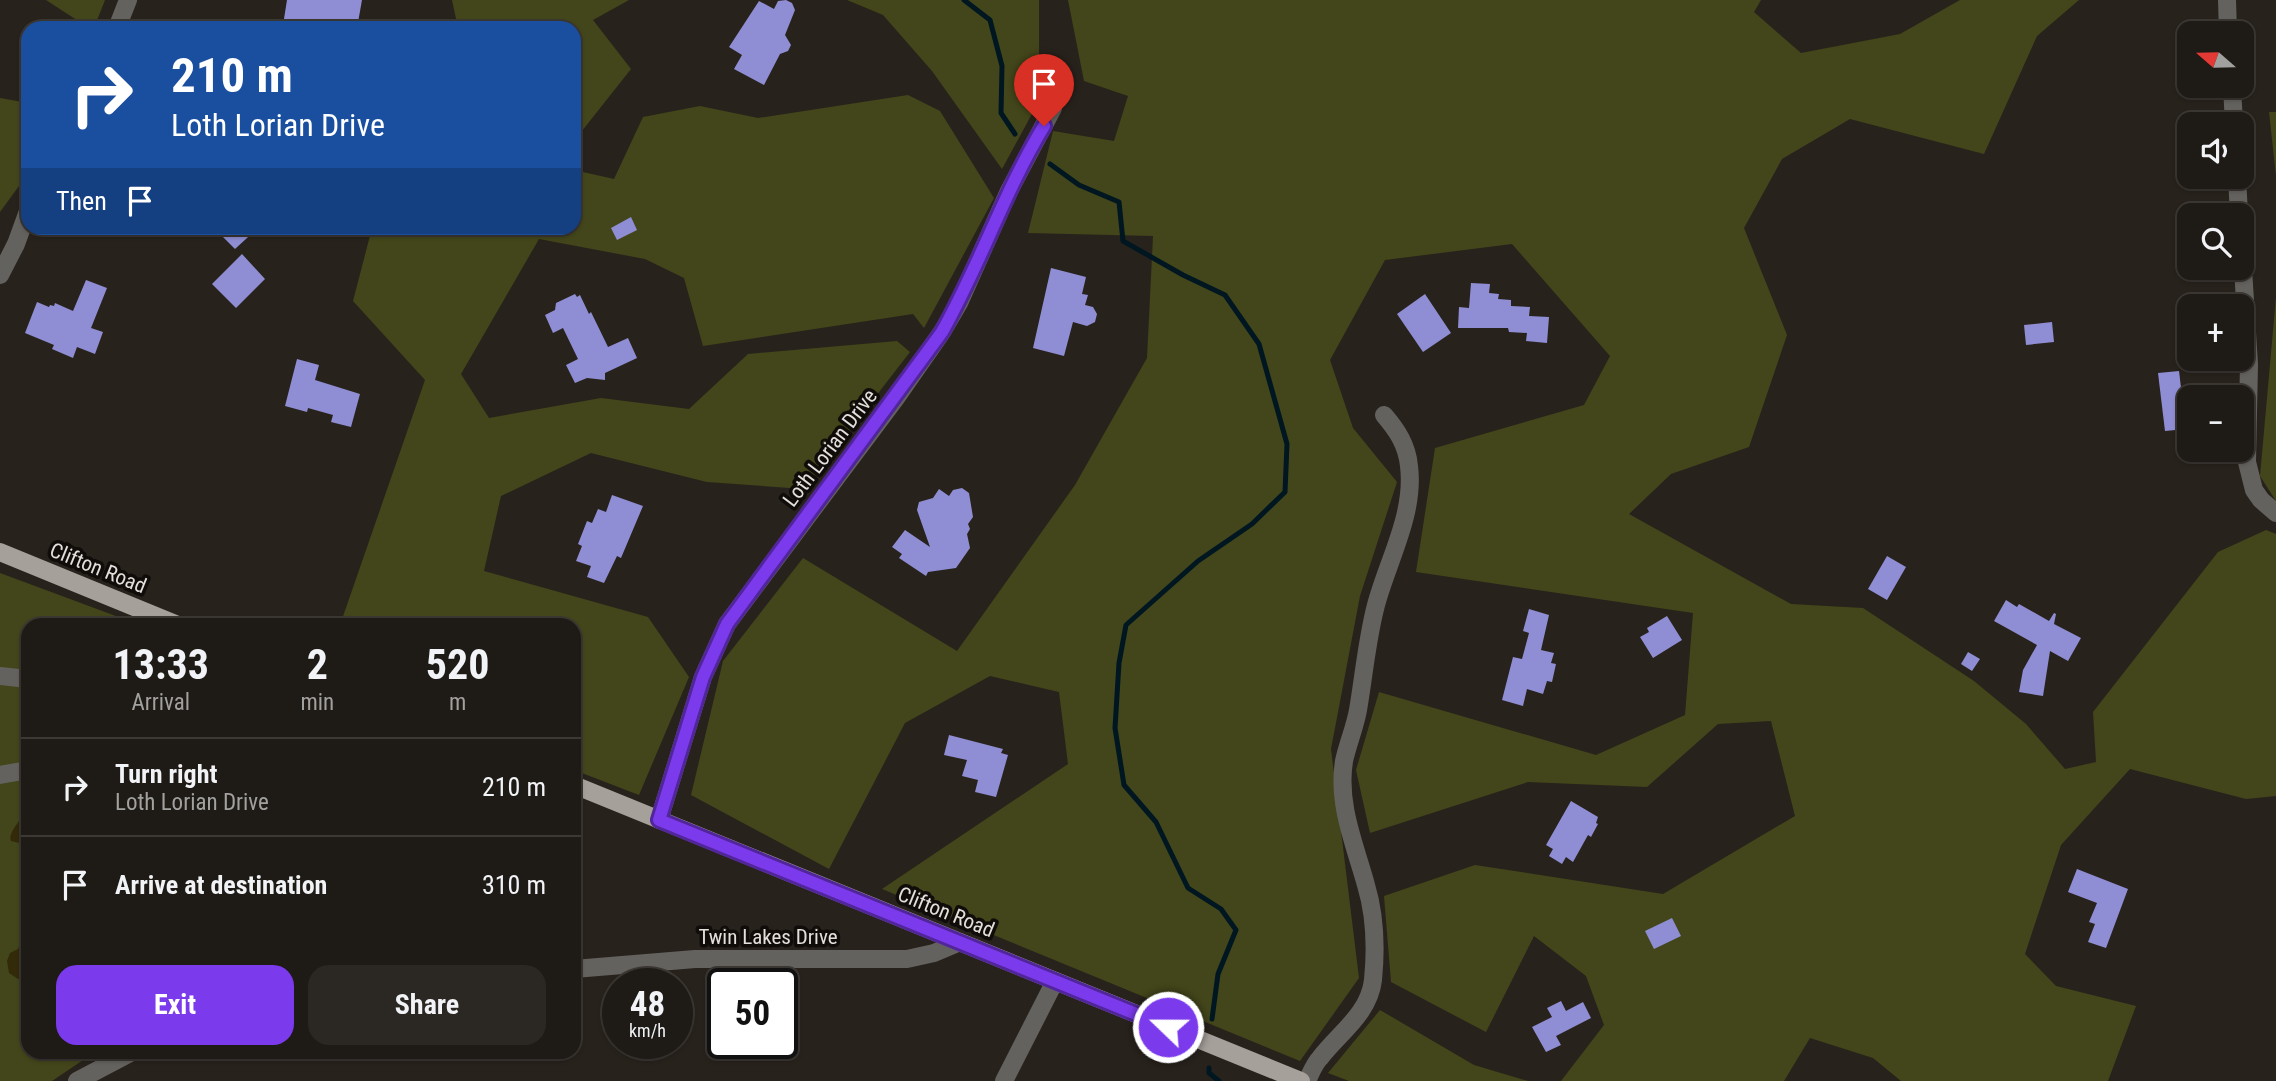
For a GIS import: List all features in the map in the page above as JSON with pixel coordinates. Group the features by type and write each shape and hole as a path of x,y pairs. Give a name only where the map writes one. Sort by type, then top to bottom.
{"main road":[{"name":"Clifton Road","path":"0,552 161,618"},
{"name":"Clifton Road","path":"581,788 1301,1081"}],"street":[{"path":"120,21 128,0"},
{"path":"2227,0 2228,21"},
{"name":"Loth Lorian Drive","path":"659,820 703,677 727,624 942,332 959,303 1020,168 1053,108"},
{"path":"0,275 21,230"},
{"path":"2244,280 2249,364 2246,462 2254,490 2276,513"},
{"path":"1307,1081 1318,1060 1362,1012 1373,981 1371,905 1346,820 1343,792 1344,764 1349,737 1358,713 1369,635 1376,604 1406,512 1409,493 1410,466 1405,447 1396,429 1384,415"},
{"path":"0,676 21,678"},
{"path":"0,775 21,771"},
{"name":"Twin Lakes Drive","path":"581,968 695,959 907,959 934,953 960,942"},
{"path":"1004,1081 1055,981"},
{"path":"76,1081 118,1059"}],"green space":[{"path":"46,0 105,0 97,21 78,21"},
{"path":"452,0 629,0 593,20 631,69 581,132 581,21 456,21"},
{"path":"847,0 1039,0 1039,101 1002,169 932,71 883,15"},
{"path":"1068,0 1761,0 1754,12 1801,53 1900,34 1960,0 2079,0 2037,36 1984,154 1850,119 1782,159 1744,228 1787,335 1749,447 1671,474 1629,514 1791,604 1863,608 1974,681 2026,724 2065,769 2096,762 2093,712 2218,552 2266,530 2276,534 2276,796 2246,799 2130,769 2061,845 2025,954 2056,986 2136,1006 2108,1081 1901,1081 1873,1058 1810,1038 1784,1081 1561,1081 1604,1025 1586,976 1534,936 1486,1032 1391,982 1384,896 1475,865 1663,894 1795,816 1771,721 1718,724 1647,787 1528,782 1370,833 1356,770 1379,692 1596,755 1685,715 1693,613 1416,572 1435,448 1584,405 1610,356 1512,244 1385,260 1330,360 1353,428 1397,482 1360,596 1331,749 1359,978 1300,1061 882,889 1068,764 1059,692 990,676 905,723 829,869 691,795 723,661 803,558 957,651 1075,485 1147,358 1153,236 1028,233 1053,131 1114,141 1128,96 1084,81"},
{"path":"908,95 940,111 994,198 924,328 913,314 703,346 684,278 645,259 539,239 461,374 489,418 601,398 689,409 748,354 897,341 910,352 804,489 707,482 591,453 501,496 484,571 648,617 689,677 639,795 581,773 581,618 342,618 425,380 353,301 370,235 581,235 581,172 614,179 643,117 700,106 758,118"},
{"path":"0,98 21,102 21,183 0,212"},
{"path":"2269,112 2276,112 2276,176"},
{"path":"2276,297 2276,501 2260,476"},
{"path":"0,573 121,618 21,618 21,1059 85,1059 52,1081 0,1081"},
{"path":"1380,1010 1474,1065 1528,1081 1349,1081 1328,1073"}],"sand":[{"path":"20,820 19,843 11,841 11,836"},
{"path":"21,940 21,979 9,973 7,961 10,953 18,949"}],"building":[{"path":"287,0 362,0 358,21 284,21"},
{"path":"786,0 792,3 795,10 785,35 791,45 788,51 780,54 764,85 734,69 742,55 729,47 759,1 774,9 778,1"},
{"path":"631,217 637,230 617,240 611,228"},
{"path":"221,235 250,235 235,249"},
{"path":"242,254 265,279 236,308 212,284"},
{"path":"1051,268 1086,277 1082,294 1088,295 1085,305 1093,307 1097,314 1095,322 1087,326 1073,322 1064,356 1033,348"},
{"path":"86,280 107,288 91,328 103,332 95,354 77,347 73,358 52,349 54,345 25,333 37,302 49,307 55,303 73,311"},
{"path":"1471,283 1490,284 1489,293 1499,294 1498,299 1511,300 1511,306 1530,307 1529,316 1549,317 1547,343 1526,341 1527,333 1509,332 1508,328 1458,328 1459,307 1469,308"},
{"path":"575,294 577,297 580,295 589,314 591,312 608,347 628,338 637,358 605,373 605,380 587,378 575,383 566,365 578,359 563,328 553,333 545,315 555,310 556,303"},
{"path":"1425,294 1451,333 1423,352 1397,314"},
{"path":"2052,322 2054,342 2026,345 2024,325"},
{"path":"297,359 319,365 315,380 360,394 351,427 331,422 333,415 308,408 307,412 285,406"},
{"path":"2179,371 2181,385 2177,385 2177,430 2165,431 2158,373"},
{"path":"962,488 969,493 973,517 968,524 970,529 967,534 970,548 956,568 928,572 926,576 899,558 902,554 892,547 905,530 930,547 917,510 919,502 933,498 939,489 949,496 953,490"},
{"path":"612,495 643,506 621,558 617,556 604,583 587,577 591,566 576,561 582,546 578,544 587,521 592,523 598,509 606,512"},
{"path":"1887,556 1906,567 1887,600 1868,589"},
{"path":"2006,600 2017,607 2019,604 2049,621 2054,613 2056,614 2054,624 2081,638 2068,661 2050,651 2043,696 2019,692 2023,670 2037,645 1994,621"},
{"path":"1529,609 1549,615 1541,650 1554,653 1551,663 1556,664 1552,682 1547,681 1543,694 1527,689 1523,706 1502,700 1513,657 1522,659 1529,633 1523,631"},
{"path":"1667,616 1682,640 1653,658 1640,637 1649,632 1647,628"},
{"path":"1968,652 1980,659 1972,671 1961,664"},
{"path":"949,735 1003,749 1001,753 1008,755 996,797 975,792 978,780 962,776 967,760 944,755"},
{"path":"1571,801 1598,817 1598,824 1591,837 1588,835 1573,862 1566,857 1562,864 1549,856 1553,849 1546,845"},
{"path":"2077,869 2128,889 2106,948 2088,942 2095,924 2089,922 2097,903 2068,892"},
{"path":"1672,918 1681,936 1654,949 1645,931"},
{"path":"1561,1001 1566,1011 1583,1002 1591,1018 1556,1036 1561,1045 1546,1052 1532,1027 1552,1017 1547,1008"}],"waterway":[{"path":"964,0 990,20 1002,66 1001,113 1015,134"},
{"path":"1050,164 1079,185 1119,202 1123,241 1225,295 1259,344 1287,444 1285,492 1252,524 1198,561 1126,625 1119,663 1115,728 1124,785 1156,822 1188,888 1221,909 1236,930 1218,974 1212,1019"},
{"path":"1209,1068 1209,1073 1219,1081"}],"route":[{"path":"1044,126 1002,204 959,303 942,332 727,624 703,677 659,820 1168,1027"}]}
